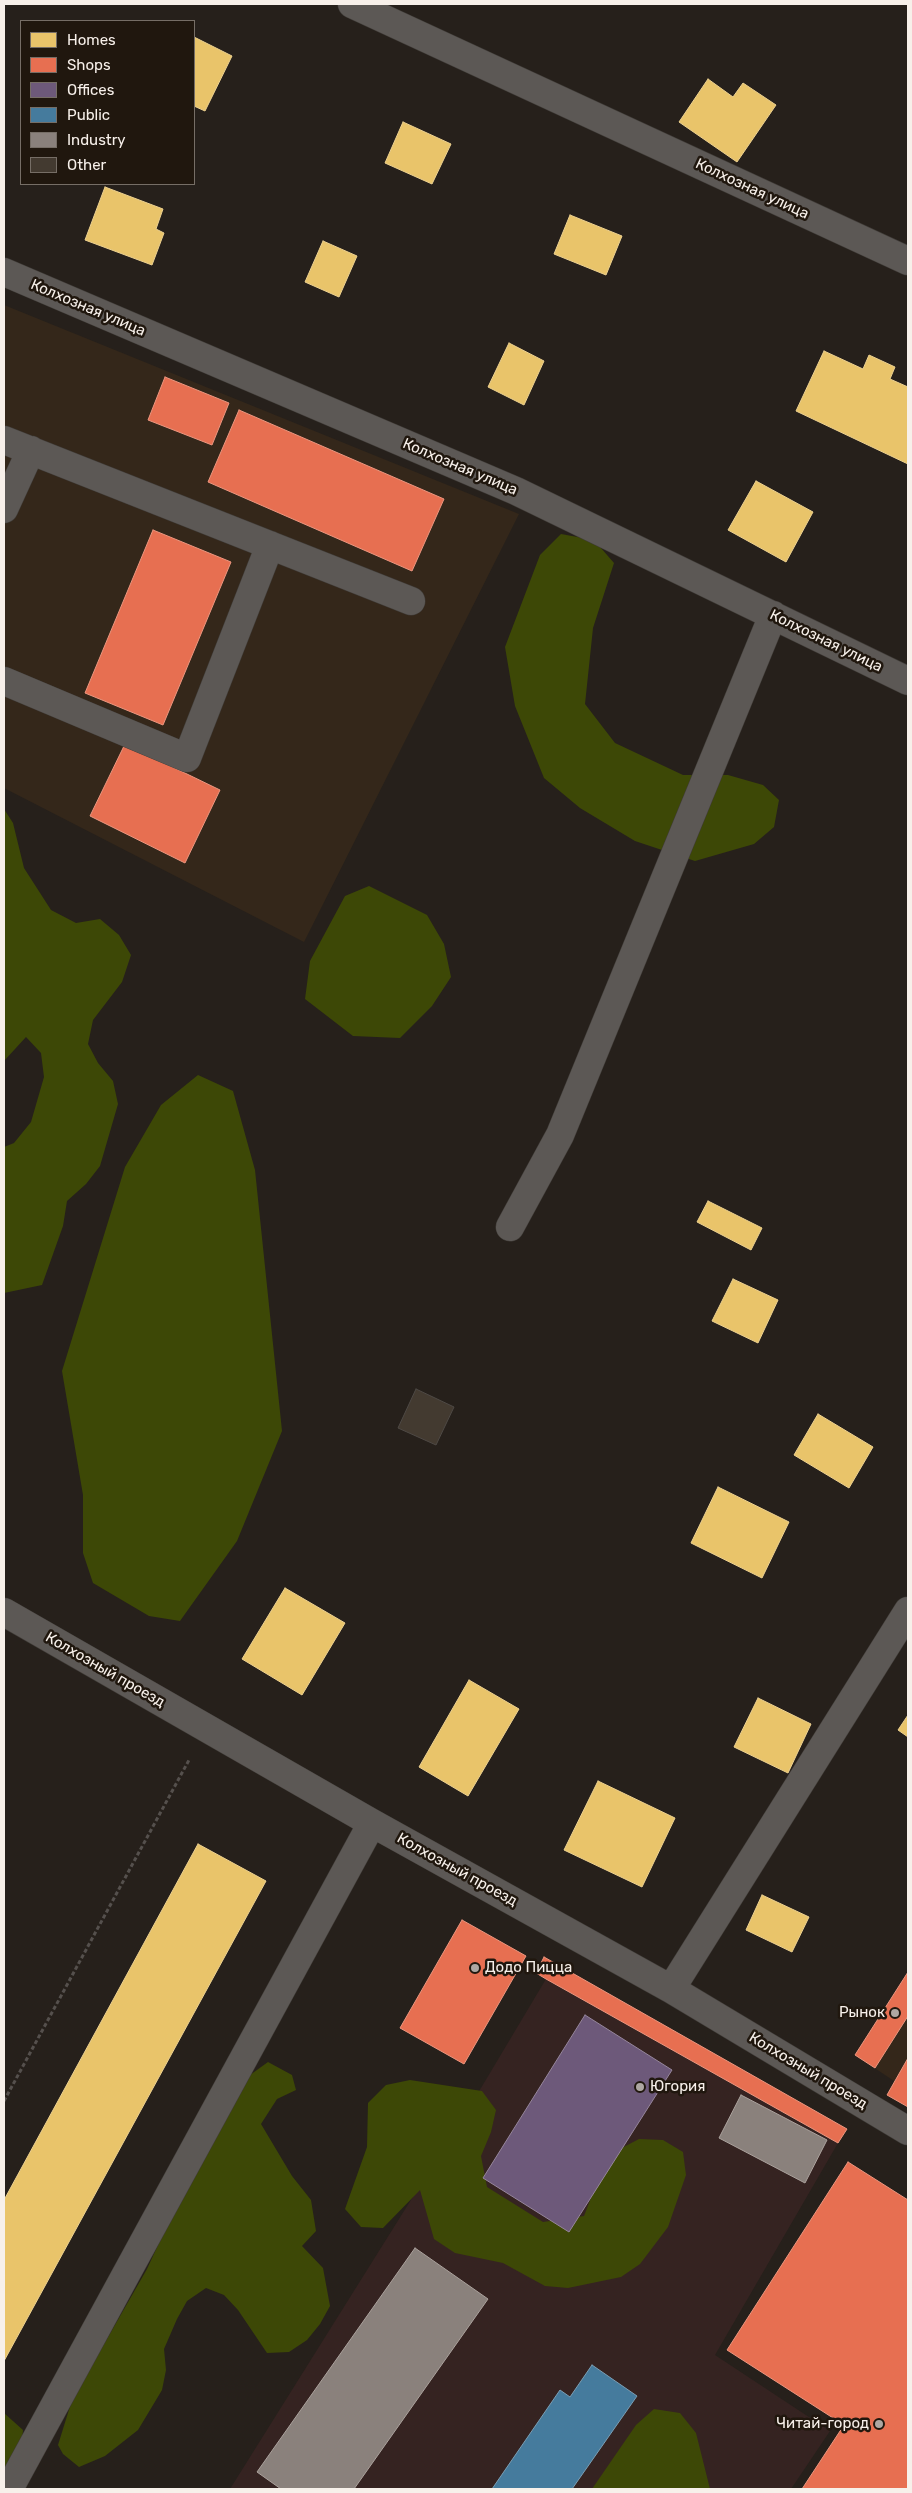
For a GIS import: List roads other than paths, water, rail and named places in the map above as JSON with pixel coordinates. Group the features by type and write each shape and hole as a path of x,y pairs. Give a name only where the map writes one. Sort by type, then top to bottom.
{"street":[{"name":"Колхозная улица","path":"352,4 908,261"},
{"name":"Колхозная улица","path":"4,272 516,491 908,681"},
{"path":"4,440 411,601"},
{"path":"4,509 30,450"},
{"path":"4,681 187,758 270,545"},
{"path":"510,1227 560,1135 773,615"},
{"path":"671,1988 908,1611"},
{"name":"Колхозный проезд","path":"4,1612 372,1823 671,1988 908,2131"},
{"path":"9,2489 372,1823"}],"place":[{"name":"Додо Пицца","path":"475,1968"},
{"name":"Рынок","path":"895,2013"},
{"name":"Югория","path":"640,2087"},
{"name":"Читай-город","path":"879,2424"}]}
